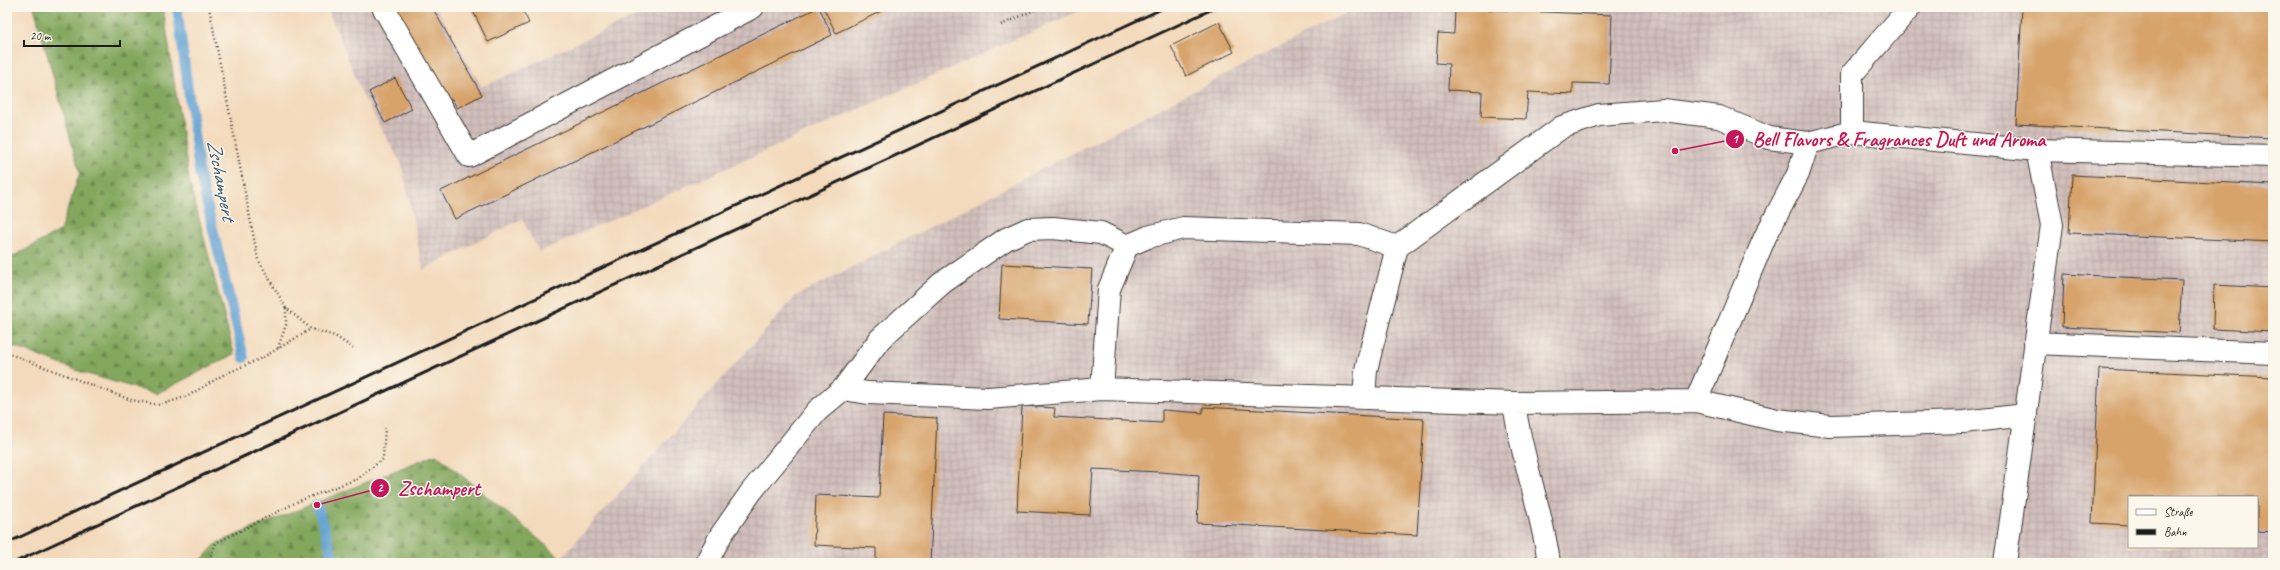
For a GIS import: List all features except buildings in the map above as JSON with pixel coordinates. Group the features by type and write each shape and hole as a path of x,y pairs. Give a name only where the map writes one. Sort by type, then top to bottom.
{"lane":[{"path":"383,7 469,156 753,7"},
{"path":"1852,132 1852,74 1910,7"},
{"path":"1364,398 1366,370 1397,247 1562,127 1598,115 1663,110 1719,117 1769,138 1808,143 1852,132 2036,150 2273,156"},
{"path":"1696,401 1765,237 1798,174 1808,143"},
{"path":"2007,563 2035,343 2052,225 2036,150"},
{"path":"706,563 721,535 751,492 817,411 843,389 880,339 942,283 1006,239 1028,229 1053,228 1101,233 1127,246"},
{"path":"1102,389 1109,289 1127,246 1148,237 1183,228 1359,234 1397,247"},
{"path":"2035,343 2273,353"},
{"path":"843,389 868,393 988,398 1102,389 1514,403 1696,401 1777,420 1830,426 1963,422 2026,415"},
{"path":"1514,403 1518,433 1546,537 1549,563"}],"path":[{"path":"209,7 258,259 286,308 312,329 335,336 353,348"},
{"path":"1001,25 1042,7"},
{"path":"278,348 286,325 286,308"},
{"path":"7,353 131,400 160,405 188,396 223,375 278,348 312,329"},
{"path":"208,563 216,543 299,501 357,480 383,458 385,428"}],"shaded area":[{"path":"327,7 436,7 482,87 655,7 1088,7 539,252 522,219 423,270 402,165 363,96"},
{"path":"1357,7 2273,7 2273,563 561,563 561,558 796,296"}],"green space":[{"path":"34,7 163,7 189,180 234,354 156,394 84,373 7,344 7,260 60,231 80,173"},
{"path":"436,454 561,558 561,563 199,563 217,543"}],"waterway":[{"name":"Zschampert","path":"177,7 199,171 244,358"},
{"name":"Zschampert","path":"317,505 335,563"}],"railway":[{"path":"7,543 1166,7"},
{"path":"13,563 1217,7"}],"place":[{"name":"Bell Flavors & Fragrances Duft und Aroma","path":"1675,151"},
{"name":"Zschampert","path":"317,505"}]}
